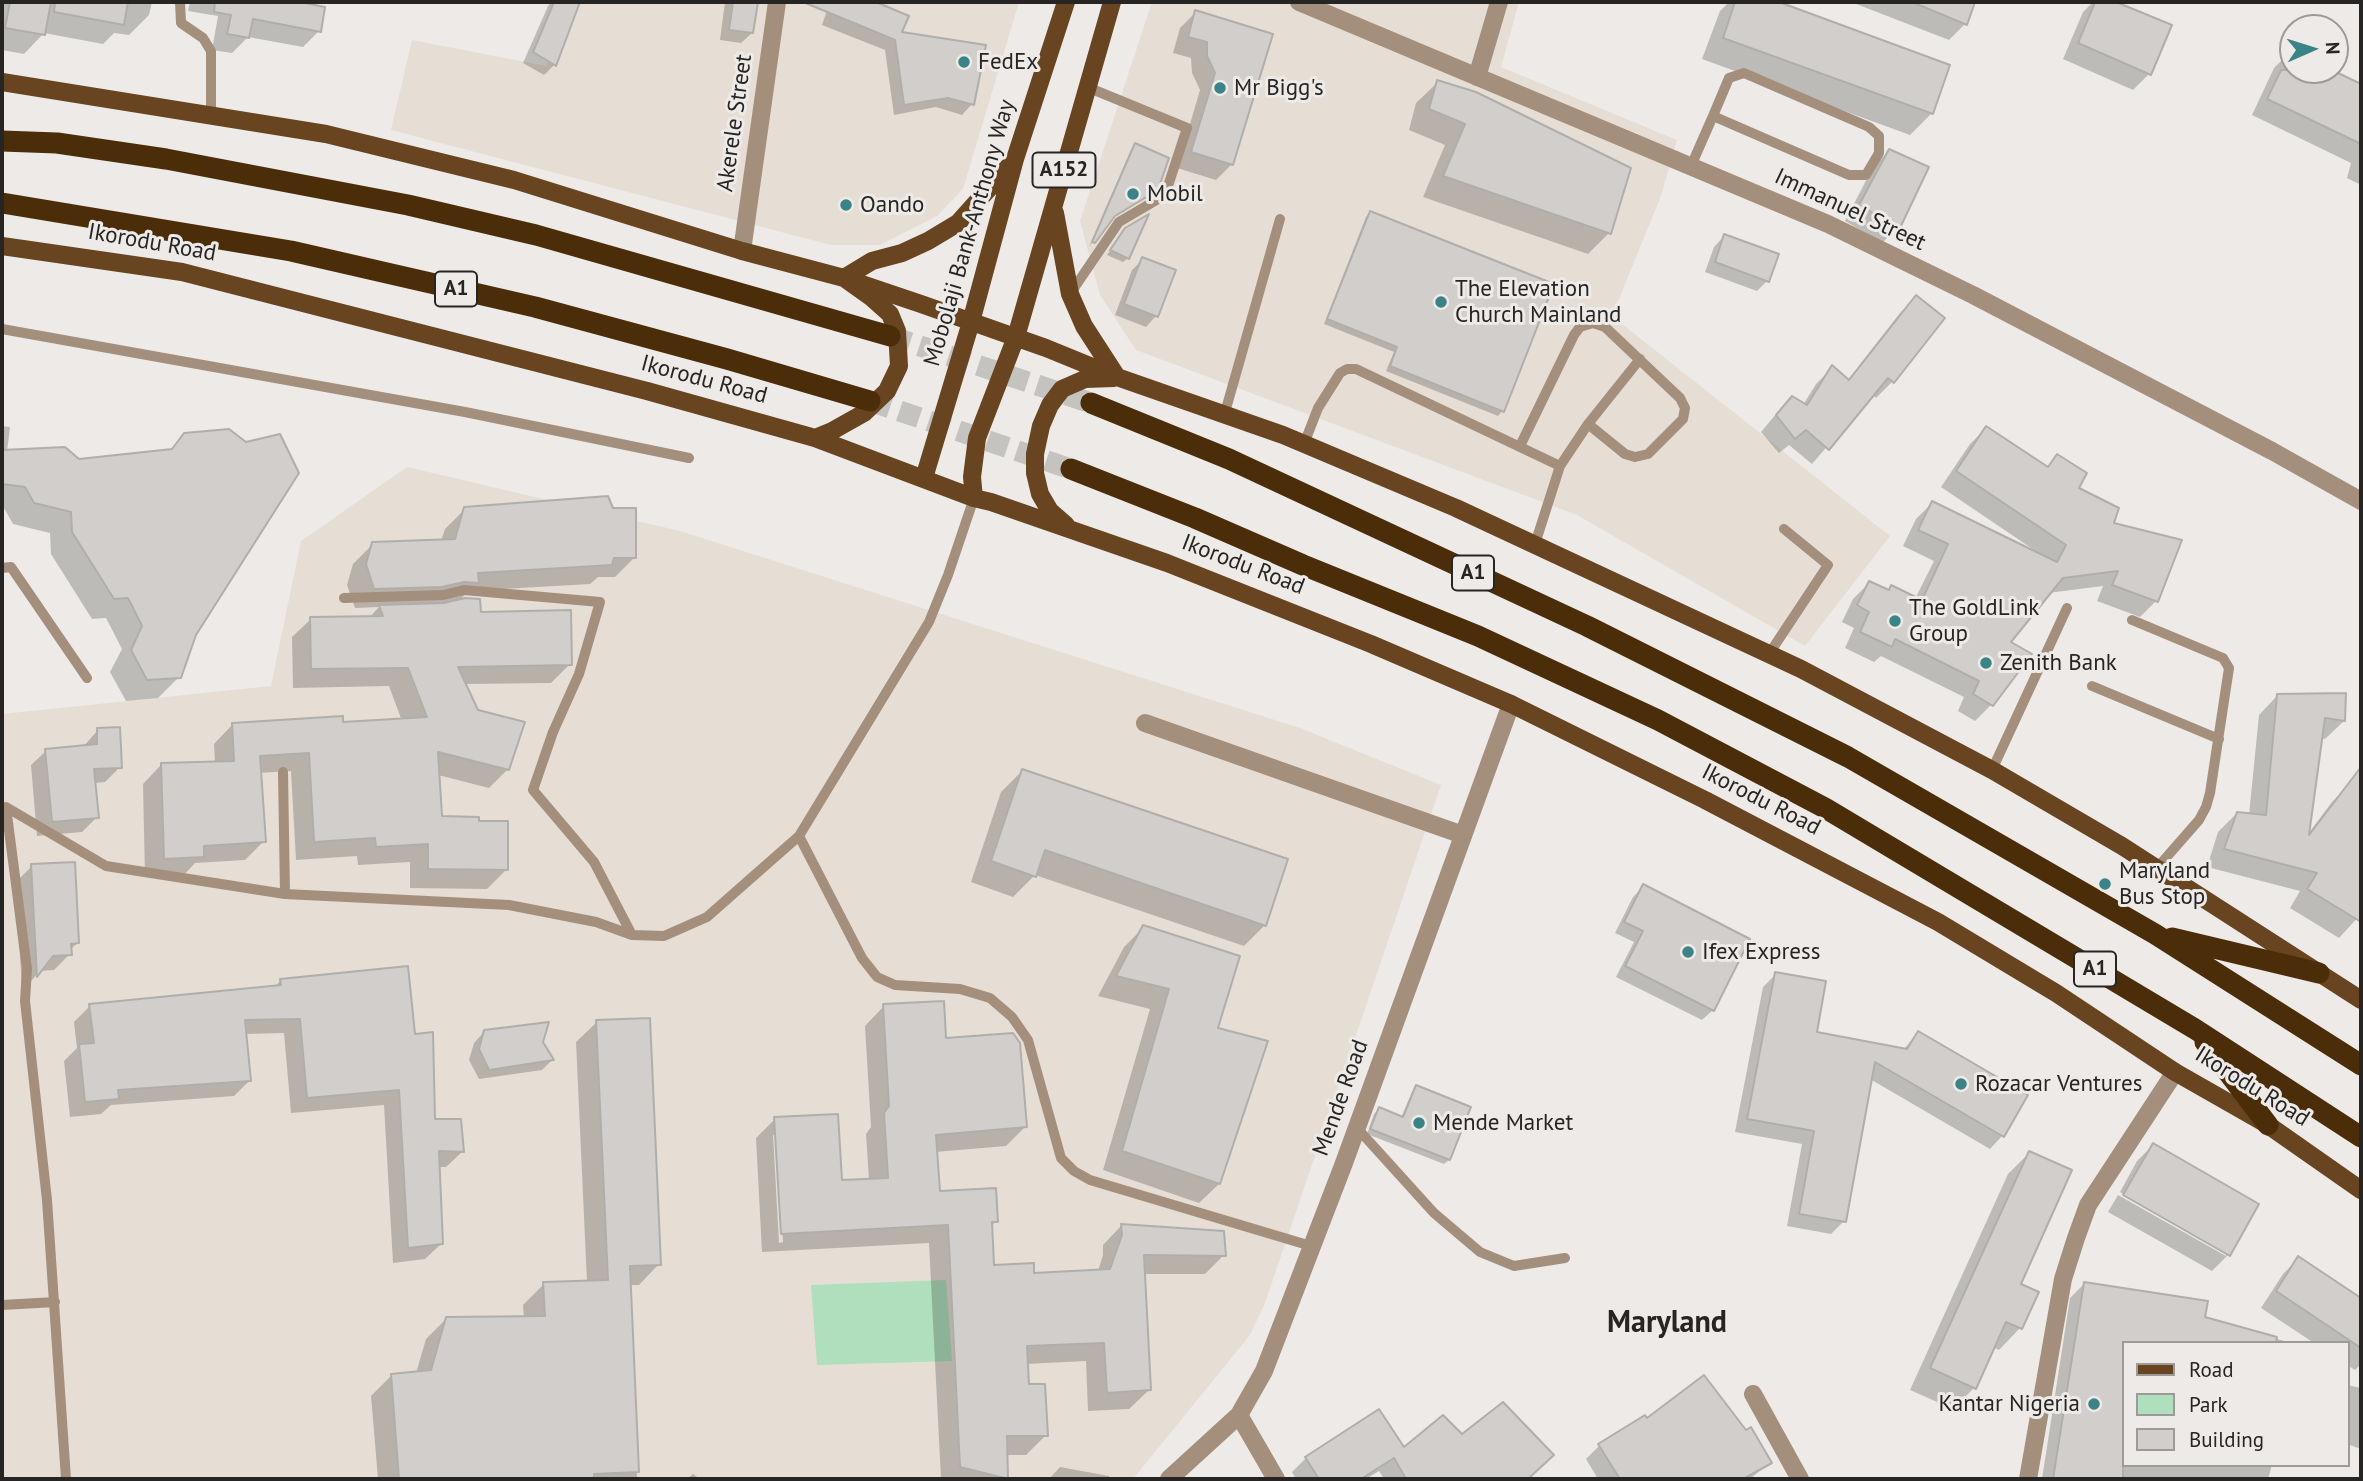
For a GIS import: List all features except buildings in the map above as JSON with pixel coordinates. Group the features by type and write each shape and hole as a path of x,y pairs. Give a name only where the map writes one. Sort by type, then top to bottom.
{"highway":[{"path":"2,141 57,144 166,159 408,205 536,235 890,336"},
{"name":"Ikorodu Road","path":"2,202 291,251 345,263 535,307 870,401"},
{"name":"A1","path":"1091,403 1229,459 1587,625 1848,757 2155,934 2361,1065"},
{"name":"Ikorodu Road","path":"1071,469 1478,636 1658,720 1825,808 2195,1029 2361,1137"},
{"path":"2155,934 2319,973"},
{"path":"2195,1029 2268,1125"}],"main road":[{"name":"Mobolaji Bank-Anthony Way","path":"924,478 971,322 1015,159 1066,2"},
{"name":"A152","path":"974,498 972,477 976,438 1016,337 1112,2"},
{"path":"2,82 326,134 514,180 742,251 844,278 1016,337 1117,377 1304,444 1535,544 1769,654 1992,770 2158,869 2361,1000"},
{"name":"A152","path":"844,278 872,261 928,242 958,223 1015,159"},
{"name":"A152","path":"1054,207 1070,294 1084,326 1117,377"},
{"name":"Ikorodu Road","path":"2,246 182,272 647,390 815,438 974,498 1167,563 1269,603 1511,704 1938,922 2056,993 2175,1072 2268,1125 2361,1190"},
{"path":"815,438 864,413 887,391 899,366 897,331 890,314 844,278"},
{"path":"1071,529 1050,511 1040,494 1035,473 1035,454 1041,426 1050,405 1062,389 1085,379 1117,377"}],"street":[{"name":"Akerele Street","path":"742,251 777,2"},
{"name":"Immanuel Street","path":"1299,2 1828,225 1973,295 2272,451 2361,501"},
{"path":"1477,77 1499,2"},
{"name":"Mende Road","path":"1169,1479 1239,1415 1264,1371 1357,1128 1511,704"},
{"path":"1145,723 1464,835"},
{"path":"2028,1479 2063,1279 2076,1238 2088,1205 2175,1072"},
{"path":"1753,1394 1800,1479"},
{"path":"1239,1415 1276,1479"}],"lane":[{"path":"180,2 181,23 203,38 211,51 211,116"},
{"path":"1691,166 1729,78 1744,72 1869,127 1880,135 1880,153 1866,175 1849,174 1713,116"},
{"path":"1070,294 1119,222 1165,195 1187,128 1087,87"},
{"path":"1224,416 1280,219"},
{"path":"1520,446 1574,335 1580,327 1593,323 1605,327 1640,359 1680,398 1685,408 1683,419 1648,454 1635,457 1625,454 1588,424"},
{"path":"2,329 465,411 690,458"},
{"path":"1535,544 1560,466 1588,424 1640,359"},
{"path":"1304,444 1318,408 1340,373 1347,369 1356,369 1560,466"},
{"path":"4,806 106,866 285,894 509,905 596,922 632,935 664,936 707,917 799,836 929,622 974,498"},
{"path":"1769,654 1828,565 1784,528"},
{"path":"2,568 11,568 87,678"},
{"path":"344,598 443,595 464,590 600,602 579,674 553,732 533,790 594,862 632,935"},
{"path":"1992,770 2067,608"},
{"path":"2132,620 2223,659 2229,667 2206,807 2199,820 2158,869"},
{"path":"2092,686 2219,740"},
{"path":"283,772 285,894"},
{"path":"4,806 27,969 25,1002 47,1200 66,1479"},
{"path":"799,836 862,958 877,977 895,985 960,989 990,998 1012,1017 1028,1040 1061,1157 1074,1171 1090,1180 1311,1246"},
{"path":"1357,1128 1434,1213 1480,1252 1514,1266 1565,1258"},
{"path":"2,1305 55,1303"}],"shaded area":[{"path":"581,2 1019,2 963,189 937,216 880,245 831,245 391,130 412,40 546,66"},
{"path":"1152,2 1519,2 1501,67 1677,140 1661,196 1612,316 1890,536 1805,646 1577,515 1136,350 1100,295 1080,221"},
{"path":"407,467 680,531 1300,728 1441,785 1265,1303 1250,1335 1133,1479 2,1479 2,714 271,686 301,541"}],"green space":[{"path":"946,1280 952,1361 817,1365 811,1285"}],"tunnel":[{"path":"890,336 1091,403"},
{"path":"870,401 1071,469"}],"place":[{"name":"FedEx","path":"964,62"},
{"name":"Mr Bigg's","path":"1220,88"},
{"name":"Mobil","path":"1133,194"},
{"name":"Oando","path":"846,205"},
{"name":"The Elevation Church Mainland","path":"1441,302"},
{"name":"The GoldLink Group","path":"1895,621"},
{"name":"Zenith Bank","path":"1986,663"},
{"name":"Maryland Bus Stop","path":"2105,884"},
{"name":"Ifex Express","path":"1688,952"},
{"name":"Rozacar Ventures","path":"1961,1084"},
{"name":"Mende Market","path":"1419,1123"},
{"name":"Kantar Nigeria","path":"2094,1404"}],"district":[{"name":"Maryland","path":"1667,1323"}]}
